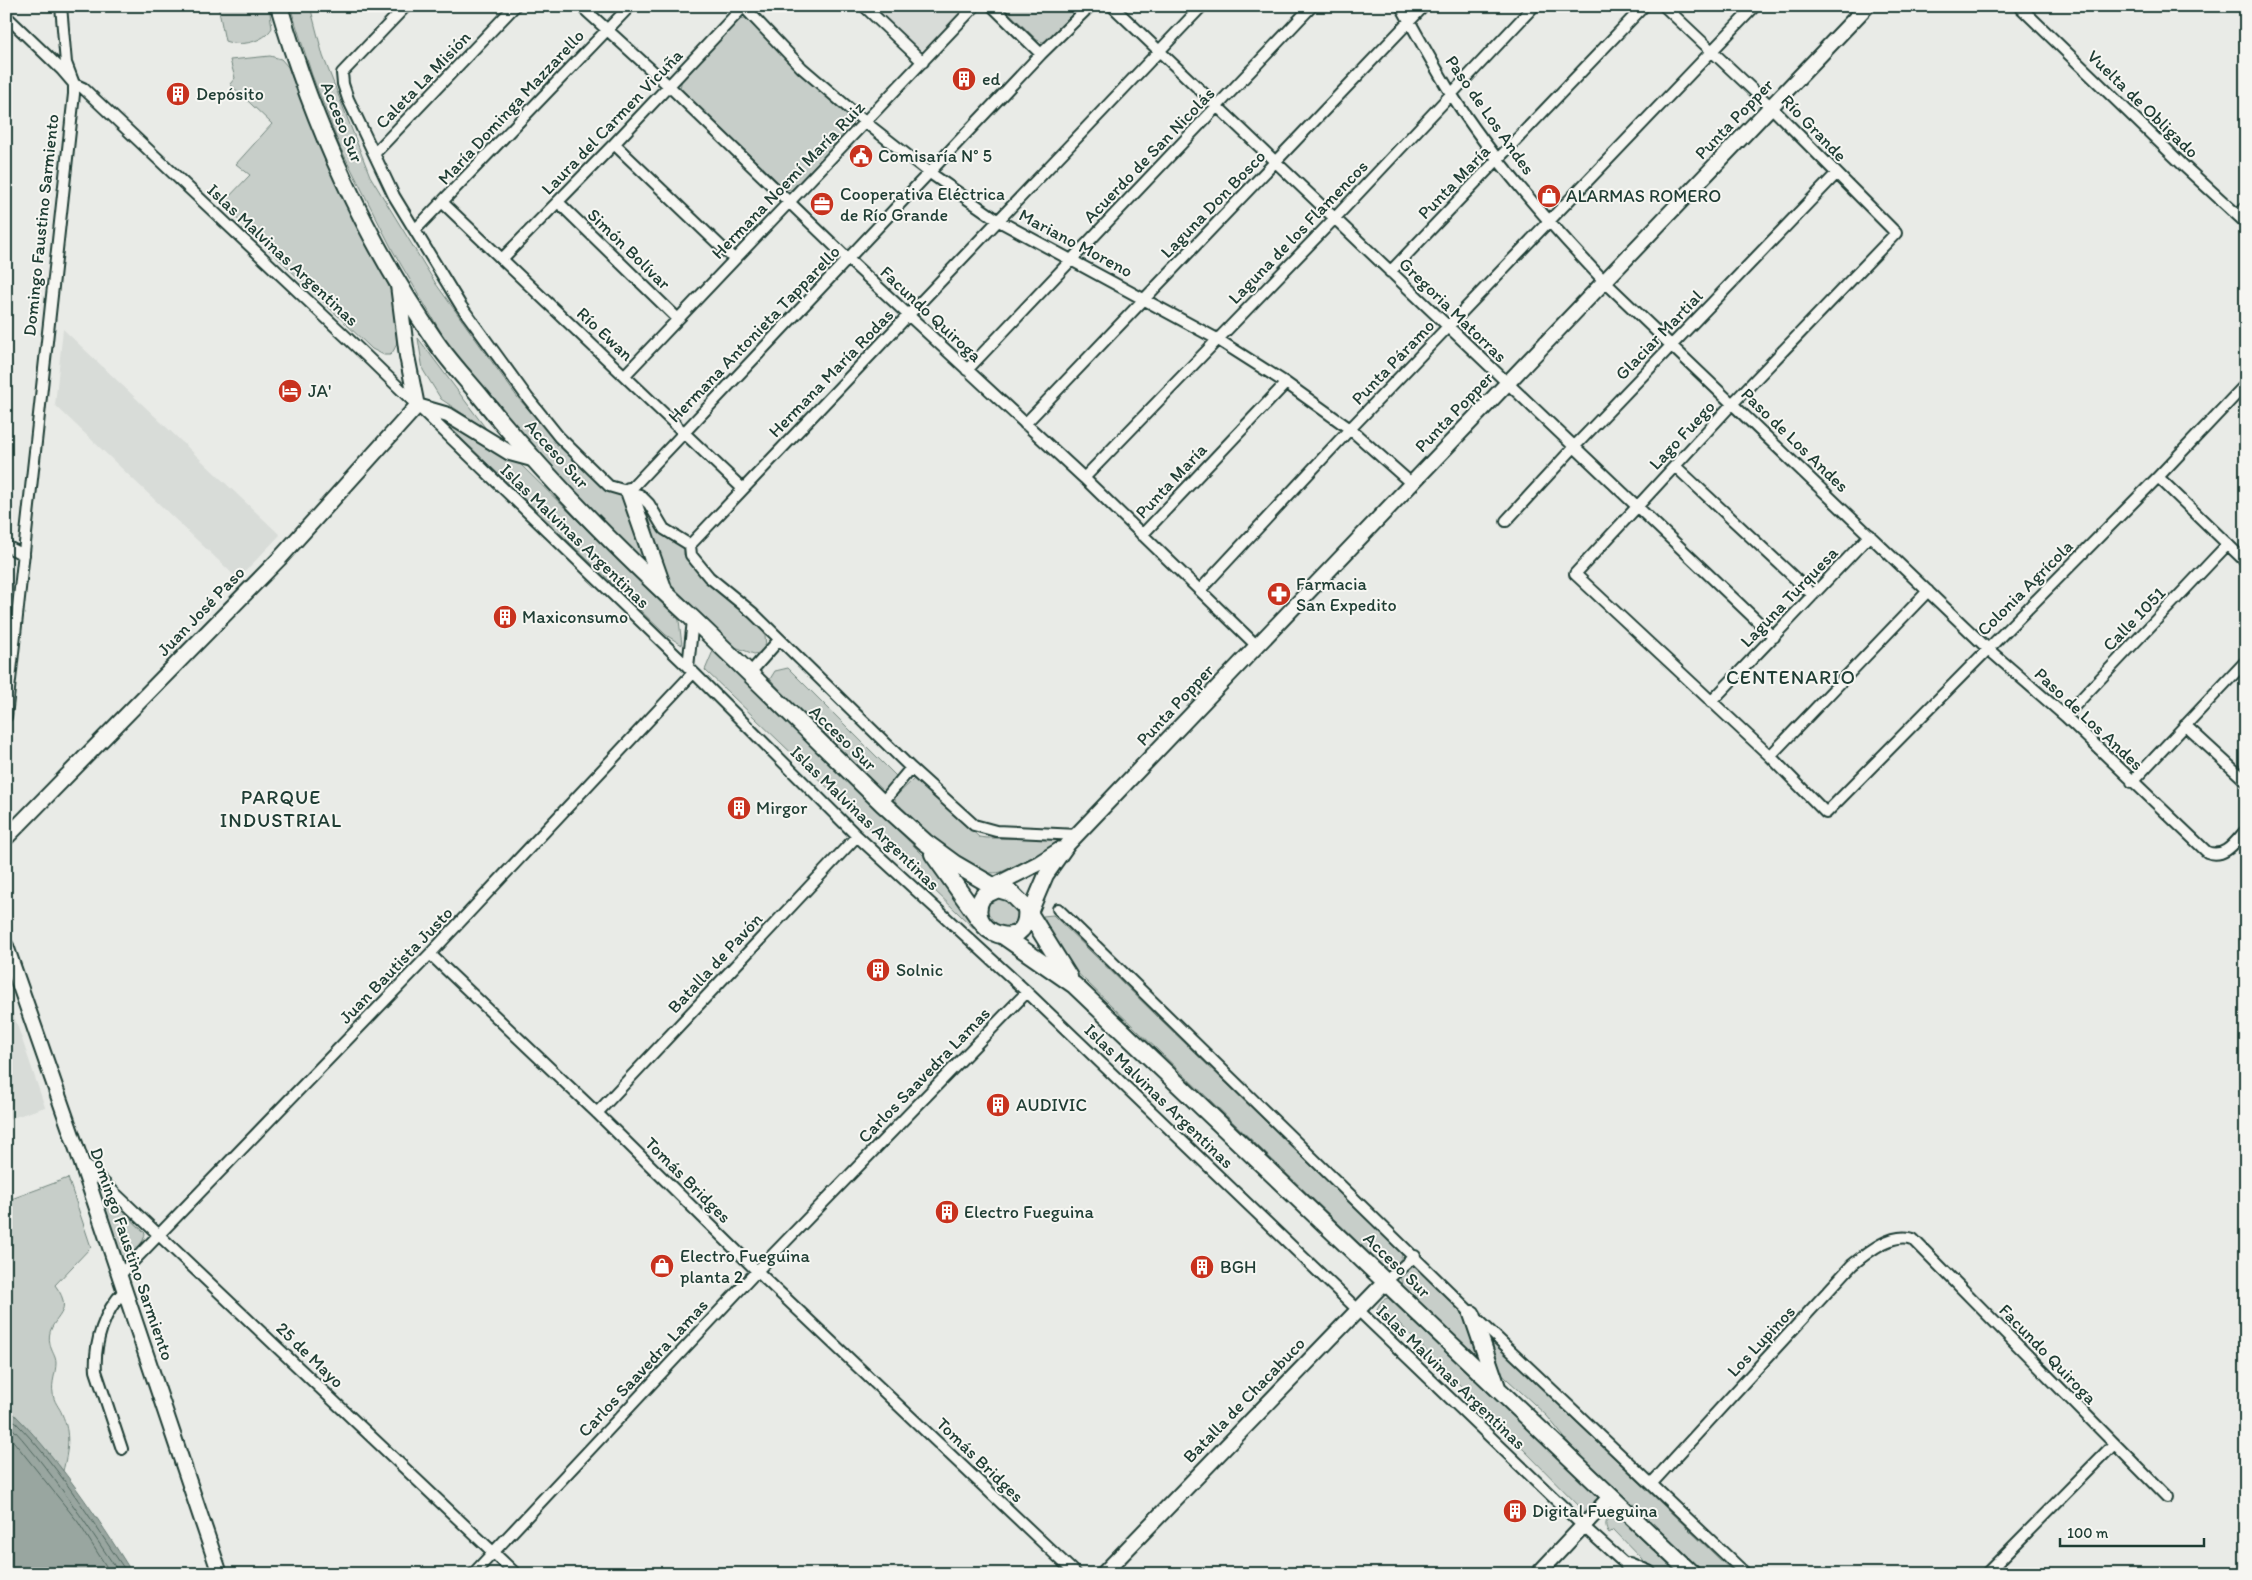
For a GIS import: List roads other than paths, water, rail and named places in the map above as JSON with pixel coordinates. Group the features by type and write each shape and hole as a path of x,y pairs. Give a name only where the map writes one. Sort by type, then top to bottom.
{"main road":[{"name":"Acceso Sur","path":"279,6 293,50 326,137 364,221 398,282 437,344 532,459 664,593 925,842 993,889"},
{"path":"628,490 664,593"},
{"name":"Acceso Sur","path":"925,842 982,921"},
{"path":"993,889 1011,893 1028,915 1020,932 1014,935 1002,936 992,932 982,921 979,904 993,889"},
{"name":"Acceso Sur","path":"1028,915 1074,985"},
{"name":"Acceso Sur","path":"1002,936 1074,985 1692,1574"},
{"path":"1472,1314 1497,1389"},
{"path":"1632,1570 1648,1574"}],"street":[{"name":"Domingo Faustino Sarmiento","path":"6,717 51,315 74,84 66,63 61,6"},
{"path":"406,6 342,73 348,100 394,196 461,306 559,437 609,486 640,495 649,504 669,534 690,545 691,556 696,564 753,612 779,640 911,768 974,825 984,830 1073,840"},
{"name":"Caleta La Misión","path":"374,154 515,6"},
{"name":"Facundo Quiroga","path":"582,6 669,86 848,259 1084,478 1257,646"},
{"name":"María Dominga Mazzarello","path":"415,230 443,203 630,6"},
{"name":"Laura del Carmen Vicuña","path":"502,259 744,6"},
{"name":"Mariano Moreno","path":"744,6 802,68 865,122 930,172 999,221 1144,298 1218,340 1286,383 1350,429 1412,484"},
{"path":"864,6 923,62"},
{"name":"Hermana Noemí María Ruiz","path":"624,375 975,6"},
{"path":"992,6 1041,54"},
{"name":"Hermana Antonieta Tapparello","path":"628,490 1041,54 1090,6"},
{"name":"Gregoria Matorras","path":"1112,6 1774,637"},
{"name":"Hermana María Rodas","path":"690,545 1202,6"},
{"name":"Acuerdo de San Nicolás","path":"967,370 1312,6"},
{"name":"Paso de Los Andes","path":"1400,6 1451,93 1499,159 1549,223 1605,282 1988,648 2065,716 2207,852 2215,855 2225,852 2246,830"},
{"name":"Laguna Don Bosco","path":"1025,424 1424,6"},
{"name":"Laguna de los Flamencos","path":"1084,478 1334,219 1534,6"},
{"name":"Punta María","path":"1390,272 1644,6"},
{"name":"Río Grande","path":"1664,6 1771,107 1896,233"},
{"name":"Punta Páramo","path":"1200,589 1350,429 1449,328 1755,6"},
{"name":"Punta Popper","path":"1028,915 1046,875 1073,840 1867,6"},
{"name":"Vuelta de Obligado","path":"2019,6 2185,167 2242,219"},
{"name":"Islas Malvinas Argentinas","path":"6,16 74,84 83,88 359,349 690,670 857,836 1027,992 1632,1570"},
{"path":"614,144 734,260"},
{"name":"Glaciar Martial","path":"1506,521 1574,446 1836,174"},
{"name":"Simón Bolívar","path":"558,202 678,319"},
{"name":"Río Ewan","path":"443,203 744,489"},
{"path":"2242,219 2246,207"},
{"name":"Lago Fuego","path":"1711,702 1575,574 1733,403 1896,233"},
{"path":"398,282 406,356 417,406 448,415 510,453 532,459"},
{"name":"Punta María","path":"1142,535 1286,383"},
{"name":"Colonia Agrícola","path":"1770,756 1826,813 2158,477 2246,384"},
{"name":"Juan José Paso","path":"6,838 280,558 417,406"},
{"path":"1675,466 1813,596"},
{"path":"2158,477 2246,562"},
{"name":"Laguna Turquesa","path":"1711,702 1870,535"},
{"name":"Calle 1051","path":"2065,716 2227,545"},
{"path":"6,546 24,555"},
{"path":"1711,702 1770,756 1928,591"},
{"path":"690,670 693,620"},
{"path":"749,674 779,640"},
{"path":"2132,782 2244,666"},
{"name":"Juan Bautista Justo","path":"119,1276 430,954 690,670"},
{"path":"2185,725 2246,781"},
{"path":"882,803 911,768"},
{"name":"Batalla de Pavón","path":"597,1113 857,836"},
{"name":"Punta Popper","path":"993,889 1039,863 1073,840"},
{"path":"1046,875 1041,917 1056,958"},
{"path":"1058,909 1415,1256 1472,1314 1746,1574"},
{"name":"Domingo Faustino Sarmiento","path":"6,946 81,1161 220,1574"},
{"name":"Tomás Bridges","path":"430,954 597,1113 757,1271 1076,1574"},
{"name":"Carlos Saavedra Lamas","path":"473,1574 757,1271 1027,992"},
{"name":"25 de Mayo","path":"81,1161 516,1574"},
{"name":"Facundo Quiroga","path":"1905,1236 1913,1239 2167,1497"},
{"name":"Los Lupinos","path":"1652,1483 1852,1265 1868,1252 1898,1237 1905,1236"},
{"name":"Batalla de Chacabuco","path":"1103,1574 1358,1309 1415,1256"},
{"path":"122,1449 96,1371 95,1358 97,1344 109,1310 124,1291"},
{"path":"1986,1574 2114,1444"},
{"path":"1538,1574 1611,1496"}],"water":[{"path":"6,1406 42,1444 74,1486 133,1574 6,1574"}],"place":[{"name":"ed","path":"964,79"},
{"name":"Depósito","path":"178,94"},
{"name":"Comisaría N° 5","path":"861,156"},
{"name":"ALARMAS ROMERO","path":"1549,196"},
{"name":"Cooperativa Eléctrica de Río Grande","path":"822,204"},
{"name":"JA'","path":"290,391"},
{"name":"Farmacia San Expedito","path":"1279,594"},
{"name":"Maxiconsumo","path":"505,617"},
{"name":"Mirgor","path":"739,808"},
{"name":"Solnic","path":"878,970"},
{"name":"AUDIVIC","path":"998,1105"},
{"name":"Electro Fueguina","path":"947,1212"},
{"name":"Electro Fueguina planta 2","path":"662,1266"},
{"name":"BGH","path":"1202,1267"},
{"name":"Digital Fueguina","path":"1515,1511"}],"district":[{"name":"CENTENARIO","path":"1791,677"},
{"name":"PARQUE INDUSTRIAL","path":"281,808"}]}
